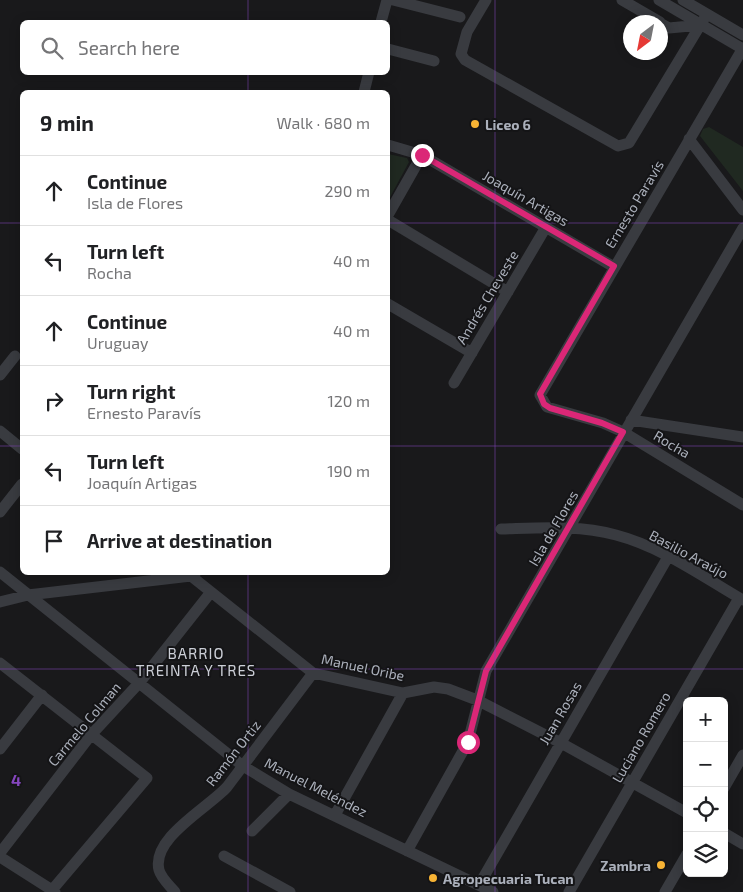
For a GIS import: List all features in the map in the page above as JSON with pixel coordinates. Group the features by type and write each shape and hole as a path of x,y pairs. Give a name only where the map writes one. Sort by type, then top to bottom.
{"street":[{"path":"383,20 388,0"},
{"path":"393,0 460,17"},
{"path":"486,0 462,42 460,54 465,60 618,146 629,143 707,14"},
{"path":"622,0 647,15"},
{"path":"659,0 743,49"},
{"path":"683,0 743,35"},
{"path":"668,27 701,25"},
{"name":"Ernesto Paravís","path":"542,401 540,394 743,49"},
{"path":"390,50 434,61"},
{"path":"364,90 368,75"},
{"path":"689,139 743,210"},
{"name":"Joaquín Artigas","path":"390,146 422,155 614,266"},
{"path":"390,211 422,155"},
{"path":"390,221 508,292"},
{"name":"Andrés Cheveste","path":"454,383 546,227"},
{"name":"Isla de Flores","path":"407,851 468,742 477,700 486,671 743,228"},
{"path":"390,305 472,353"},
{"path":"0,375 16,356"},
{"name":"Rocha","path":"542,401 550,408 581,416 623,432 743,505"},
{"path":"631,420 741,433"},
{"path":"0,431 20,447"},
{"path":"0,512 20,487"},
{"name":"Basilio Araújo","path":"501,529 570,528 616,535 668,557 741,599"},
{"name":"Juan Rosas","path":"479,885 668,557"},
{"name":"Manuel Meléndez","path":"0,572 244,766 290,794 493,892"},
{"path":"0,602 28,595 183,575"},
{"name":"Manuel Oribe","path":"192,575 313,673 403,693 434,687 448,689 477,700 683,811"},
{"name":"Carmelo Colman","path":"0,853 91,735 140,682 212,592"},
{"name":"Luciano Romero","path":"569,892 741,599"},
{"path":"0,663 147,778 54,891 0,857"},
{"name":"Ramón Ortiz","path":"175,892 159,870 160,851 174,832 215,799 244,766 313,673"},
{"path":"335,815 403,693"},
{"path":"0,749 42,694"},
{"path":"725,787 743,756"},
{"path":"252,831 290,794"},
{"path":"728,836 743,844"},
{"path":"224,856 290,892"},
{"path":"665,892 683,861"}],"shaded area":[{"path":"709,127 743,147 743,191 700,136 703,129"},
{"path":"390,154 407,158 409,162 390,197"}],"place":[{"name":"Liceo 6","path":"475,124"},
{"name":"Zambra","path":"661,865"},
{"name":"Agropecuaria Tucan","path":"433,878"}],"district":[{"name":"BARRIO TREINTA Y TRES","path":"196,662"}],"route":[{"path":"422,155 614,266 540,394 540,398 547,407 581,416 623,432 570,528 486,671 477,700 468,742"}]}
